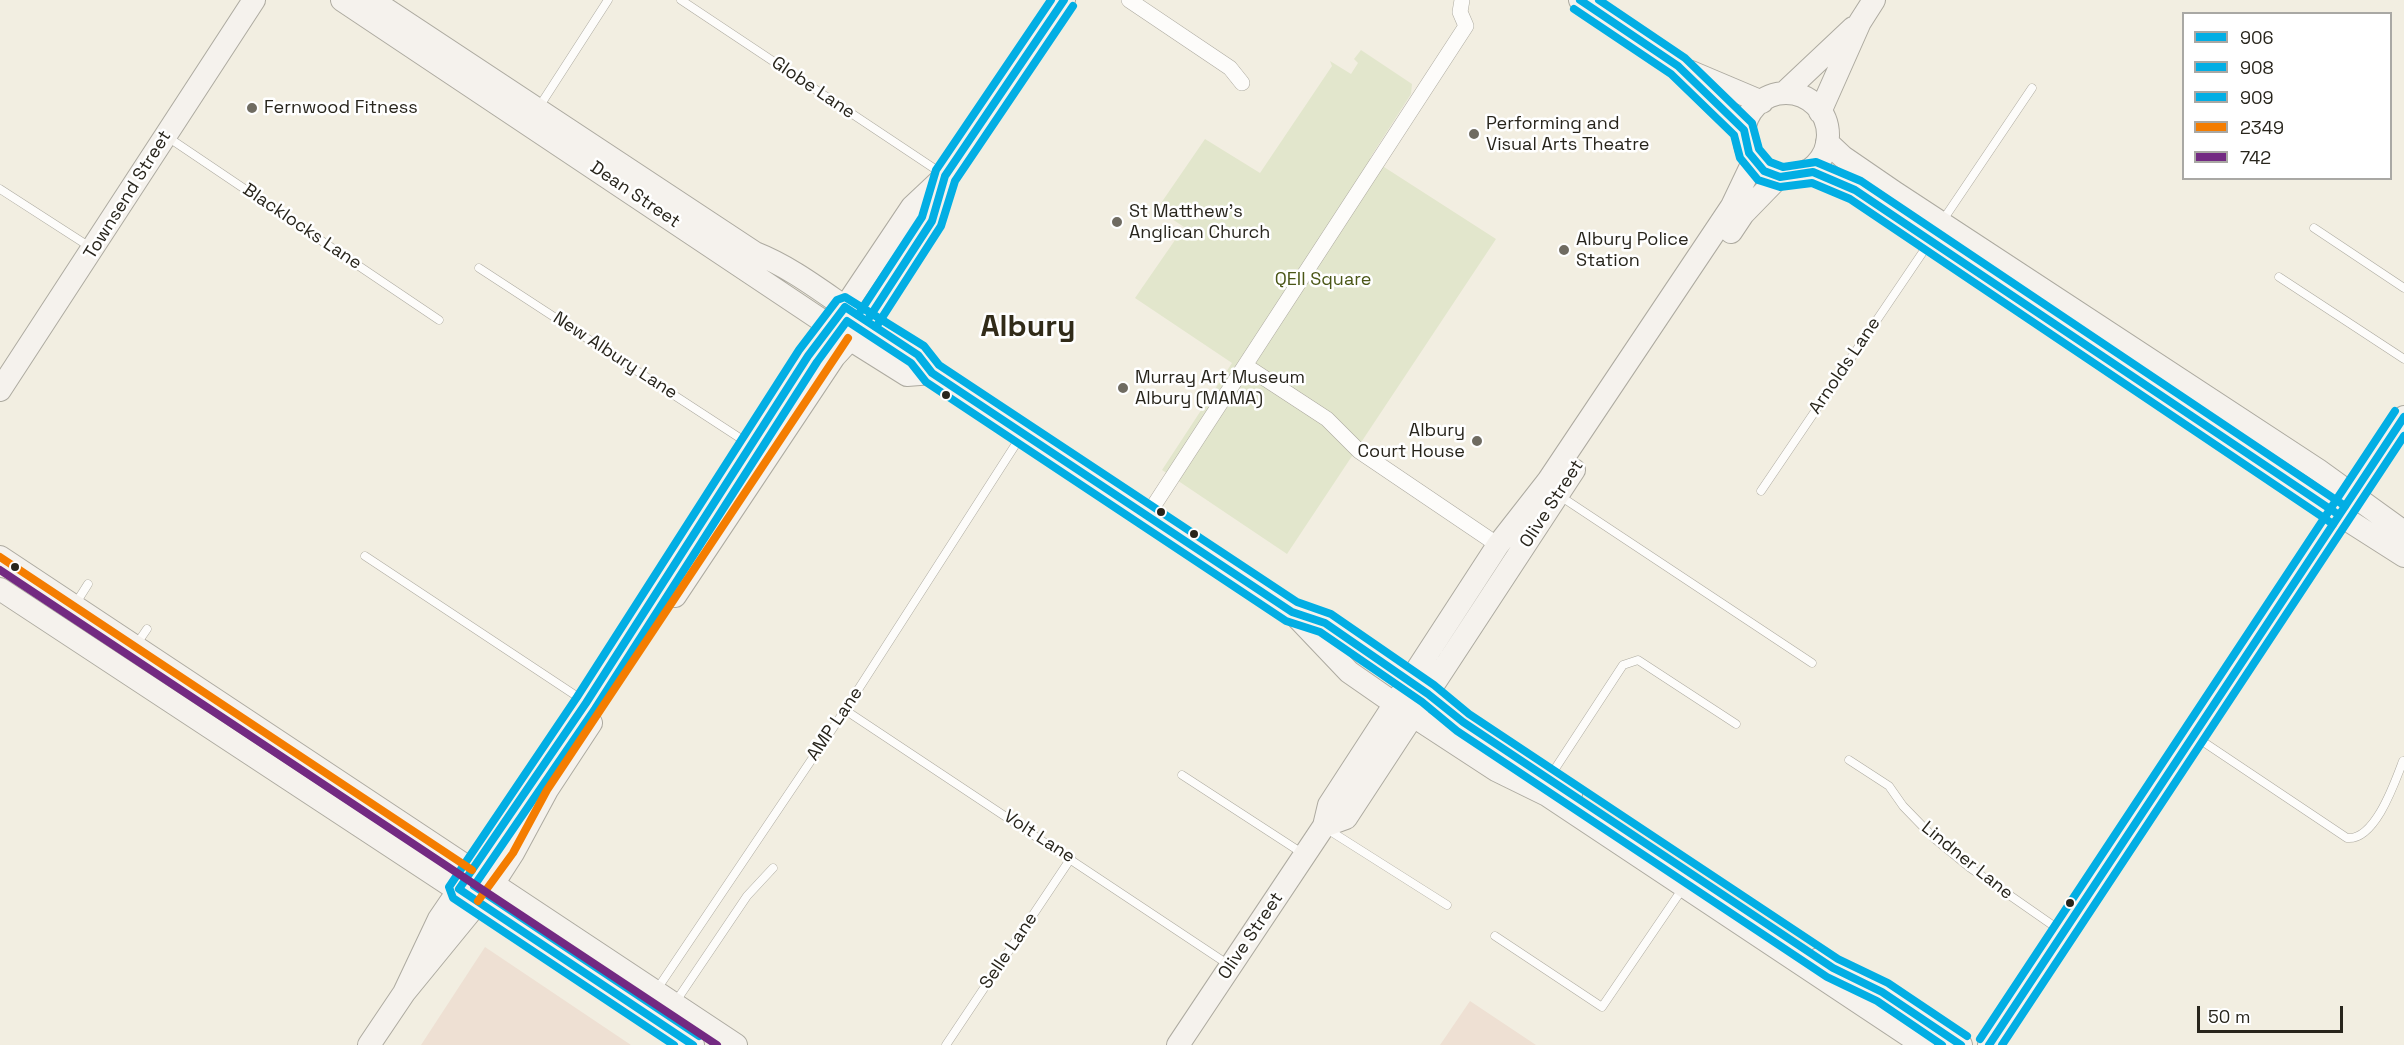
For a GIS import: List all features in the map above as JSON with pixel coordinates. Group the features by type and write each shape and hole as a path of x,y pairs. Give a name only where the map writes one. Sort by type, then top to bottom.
{"street":[{"name":"Townsend Street","path":"0,390 94,249 165,135 254,0"},
{"name":"Dean Street","path":"342,0 848,338 907,375 932,373"},
{"name":"Dean Street","path":"372,0 755,253 781,263 918,356 932,373 1292,612 1349,672 1404,710 1496,770 1547,795 1923,1045"},
{"path":"468,895 472,870 592,707 760,450 829,325 845,307 912,207 945,176 1064,0"},
{"path":"1129,0 1230,68 1242,83"},
{"path":"1147,516 1466,26 1460,12 1462,0"},
{"path":"1580,0 1678,66 1744,130"},
{"path":"1820,112 1860,22 1874,0"},
{"path":"1784,93 1860,22"},
{"path":"1678,66 1761,102"},
{"path":"1784,93 1805,99 1820,112 1827,126 1827,142 1821,159 1797,176 1779,177 1764,171 1753,162 1745,146 1744,130 1748,118 1761,102 1771,96 1784,93"},
{"path":"1827,142 1843,157 1941,223 2182,396 2339,515 2404,556"},
{"name":"Olive Street","path":"1178,1045 1324,826 1329,805 1404,710 1428,694 1558,494 1602,414 1732,206 1753,162"},
{"path":"1806,171 1830,177 1855,190 1929,242 2182,396 2353,495 2404,532"},
{"path":"760,450 848,338 867,321 932,221 945,176"},
{"name":"Olive Street","path":"1404,710 1409,681 1498,545 1602,414 1743,214 1779,177"},
{"path":"1246,366 1327,419 1359,451 1498,545"},
{"path":"1989,1045 2404,417"},
{"path":"0,557 74,606 141,638 472,870 736,1045"},
{"path":"0,589 693,1045"},
{"path":"60,627 74,606"},
{"name":"Dean Street","path":"1292,612 1325,623 1428,694 1463,722 1833,968 1882,992 1961,1045"},
{"path":"121,667 141,638"},
{"path":"369,1045 404,993 439,919 468,895 493,884 513,853 592,707"}],"lane":[{"path":"538,110 608,0"},
{"name":"Globe Lane","path":"681,0 945,176"},
{"name":"Arnolds Lane","path":"1761,490 2032,88"},
{"name":"Blacklocks Lane","path":"165,135 439,320"},
{"path":"0,189 94,249"},
{"path":"2314,228 2404,288"},
{"name":"New Albury Lane","path":"479,268 760,450"},
{"path":"2279,277 2404,359"},
{"name":"AMP Lane","path":"652,1017 655,991 845,710 1023,433"},
{"path":"1558,494 1812,663"},
{"path":"365,556 592,707"},
{"path":"74,606 88,585"},
{"path":"1549,779 1623,665 1638,660 1736,724"},
{"name":"Volt Lane","path":"845,710 1071,858 1230,966"},
{"path":"2194,735 2347,838 2359,837 2371,827 2391,791 2403,761"},
{"name":"Lindner Lane","path":"1850,760 1889,786 1903,806 1935,839 1969,867 2063,933"},
{"path":"1182,775 1305,854"},
{"path":"1324,826 1448,905"},
{"name":"Selle Lane","path":"946,1045 1071,858"},
{"path":"652,1017 674,1003 747,896 773,868"},
{"path":"1495,936 1602,1007 1684,886"}],"shaded area":[{"path":"485,947 631,1045 421,1045"},
{"path":"1470,1001 1536,1045 1440,1045"}],"green space":[{"name":"QEII Square","path":"1361,50 1412,84 1411,94 1370,158 1496,239 1287,554 1162,470 1232,363 1135,298 1184,227 1157,209 1205,139 1260,173 1332,66 1330,61 1351,74 1358,63 1354,59"}],"transit line":[{"name":"909","path":"858,315 922,217 936,170 1051,0"},
{"name":"906","path":"867,321 932,221 945,176 1064,0"},
{"name":"906","path":"1580,0 1678,66 1744,130 1749,153 1764,171 1780,177 1813,172 1855,190 2339,515"},
{"name":"909","path":"1599,0 1685,58 1752,123 1759,149 1770,162 1783,167 1816,162 1861,181 2345,506"},
{"name":"908","path":"876,327 941,226 955,181 1073,6"},
{"name":"908","path":"1574,9 1671,74 1734,135 1740,158 1758,180 1780,187 1812,183 1850,199 2333,524"},
{"name":"909","path":"674,1045 453,898 449,887 577,697 799,350 837,300 845,297 924,346 939,365 1297,602 1331,614 1434,685 1469,714 1838,959 1888,983 1967,1036"},
{"name":"906","path":"693,1045 459,889 586,703 808,356 845,307 918,355 932,373 1292,612 1325,623 1428,694 1463,722 1833,968 1882,992 1961,1045"},
{"name":"908","path":"699,1036 474,886 595,709 817,362 847,321 911,363 926,382 1286,621 1320,632 1422,702 1457,731 1827,977 1877,1001 1942,1045"},
{"name":"2349","path":"478,901 513,853 547,790 848,338"},
{"name":"909","path":"1980,1039 2395,411"},
{"name":"906","path":"1989,1045 2404,417"},
{"name":"908","path":"2002,1045 2404,436"},
{"name":"2349","path":"0,557 472,870"},
{"name":"742","path":"0,570 717,1045"}],"place":[{"name":"Fernwood Fitness","path":"252,108"},
{"name":"Performing and Visual Arts Theatre","path":"1474,134"},
{"name":"St Matthew's Anglican Church","path":"1117,222"},
{"name":"Albury Police Station","path":"1564,250"},
{"name":"Murray Art Museum Albury (MAMA)","path":"1123,388"},
{"name":"Albury Court House","path":"1477,441"}],"district":[{"name":"Albury","path":"1028,328"}]}
